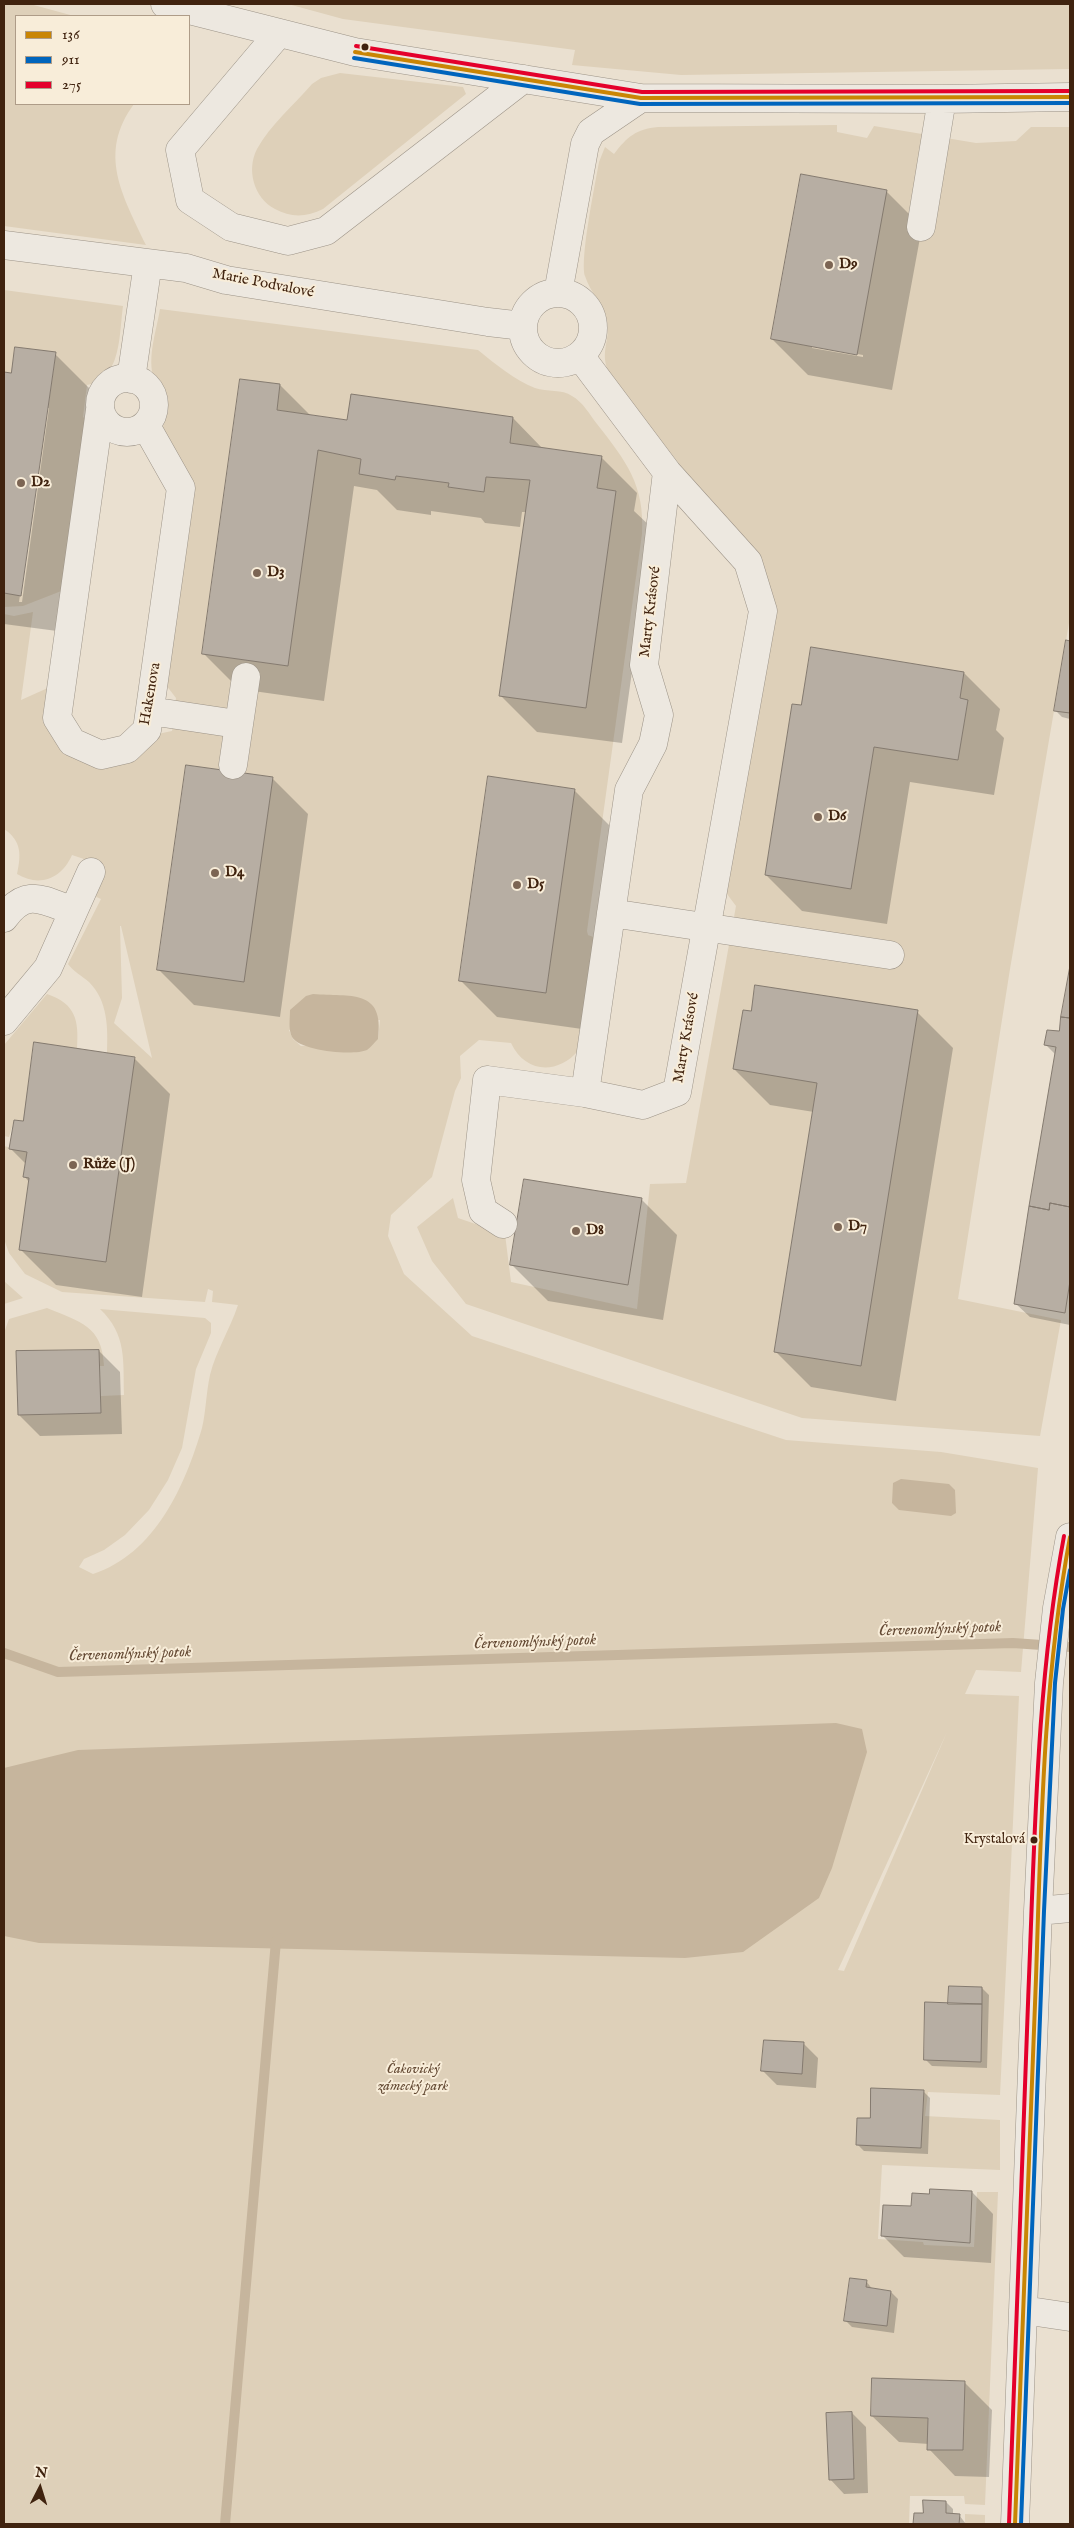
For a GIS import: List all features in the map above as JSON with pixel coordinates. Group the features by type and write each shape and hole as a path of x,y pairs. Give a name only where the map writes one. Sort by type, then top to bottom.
{"street":[{"path":"165,4 355,52 641,98 942,100 1070,97"},
{"path":"279,33 180,150 190,200 231,227 288,241 326,231 523,79"},
{"path":"558,293 585,144 590,132 641,98"},
{"path":"921,226 942,100"},
{"name":"Marie Podvalové","path":"4,245 148,262 186,268 226,280 523,326"},
{"path":"100,410 110,426 118,431 132,432 146,426 154,409 154,399 148,388 141,382 131,378 148,262"},
{"path":"558,293 578,300 591,317 592,339 580,356 569,362 558,364 541,359 529,348 523,326 526,313 534,303 545,296 558,293"},
{"name":"Marty Krásové","path":"580,356 668,472 748,562 763,611 677,1092 643,1105 585,1093 629,790 653,744 659,715 644,665 668,472"},
{"name":"Hakenova","path":"131,378 120,379 107,387 102,394 57,718 72,742 101,755 127,749 147,730 181,488 146,426"},
{"path":"233,766 237,724 246,677"},
{"path":"150,711 237,724"},
{"path":"4,1021 48,968 91,872"},
{"path":"4,918 14,904 35,897 73,911"},
{"path":"611,913 890,955"},
{"path":"503,1224 483,1211 476,1180 487,1080 585,1093"},
{"path":"1015,2524 1038,1910 1049,1683 1057,1608 1070,1537"},
{"path":"1038,1910 1070,1908"},
{"path":"1023,2310 1070,2317"}],"green space":[{"path":"4,4 30,4 70,15 15,15 15,105 133,105 123,122 117,140 115,158 122,192 146,245 4,226"},
{"path":"288,4 1070,4 1070,69 681,75 572,65 575,50 343,19"},
{"path":"340,73 463,87 466,94 323,209 305,215 281,212 268,204 257,191 252,174 252,166 257,149 276,123 312,84 321,78"},
{"path":"837,125 837,132 867,138 874,126 976,143 1016,141 1031,127 1070,127 1070,617 1010,969 958,1299 1061,1320 1040,1436 802,1418 466,1304 432,1261 417,1227 453,1198 458,1218 505,1234 511,1282 637,1309 650,1184 686,1183 736,906 724,890 761,570 609,373 605,359 608,334 607,321 603,309 585,276 584,267 589,221 599,162 605,147 614,154 633,135 658,127","holes":["801,174 886,190 857,355 771,339","811,647 964,672 960,698 968,701 958,759 874,747 851,889 765,875 792,704 801,705","755,985 918,1011 860,1366 774,1352 817,1083 733,1069 743,1010 751,1011"]},
{"path":"4,290 123,306 117,354 113,365 107,374 98,381 87,385 83,417 86,419 64,590 23,606 4,607 4,593 22,595 56,353 15,347 11,373 4,372"},
{"name":"Čakovický zámecký park","path":"160,309 478,350 520,381 535,388 564,392 580,402 617,450 632,474 637,487 642,517 642,534 587,931 588,935 596,938 578,1051 561,1064 542,1067 524,1060 511,1043 479,1040 460,1056 461,1078 455,1091 432,1177 391,1215 388,1236 404,1274 472,1336 786,1440 941,1452 1038,1468 1021,1672 976,1670 965,1694 1019,1696 1000,2095 928,2092 925,2116 1000,2120 1000,2170 882,2165 878,2239 923,2242 924,2245 974,2247 977,2192 998,2192 985,2505 965,2504 964,2496 910,2496 909,2524 4,2524 4,1333 9,1319 47,1308 70,1317 87,1327 94,1333 99,1342 104,1366 100,1366 99,1350 16,1352 18,1415 101,1413 101,1396 124,1395 123,1359 119,1338 115,1328 100,1309 205,1318 211,1323 211,1333 196,1369 182,1448 168,1480 149,1510 125,1535 104,1550 84,1559 79,1567 93,1574 115,1564 134,1551 164,1515 176,1494 187,1472 202,1428 213,1366 238,1305 212,1302 213,1291 208,1289 205,1302 62,1292 25,1274 9,1253 4,1239 4,1146 27,1152 23,1177 29,1178 19,1250 106,1262 135,1057 107,1053 106,1015 100,998 89,982 68,964 101,899 92,895 102,865 72,855 62,870 49,878 34,880 17,874 19,849 14,838 4,829 4,614 14,616 33,612 21,700 50,687 71,752 172,731 176,698 166,685 187,496 163,428 167,398 159,389 154,379 152,368 153,344","holes":["240,379 280,384 277,410 347,420 513,417 510,443 601,456 597,488 616,491 586,707 499,696 530,480 486,477 484,492 448,487 449,483 396,476 395,479 360,474 361,459 318,450 288,666 202,654","186,765 273,777 243,982 157,969","488,776 575,789 546,993 459,981","120,926 152,1058 114,1023 122,998","380,1020 378,1039 301,1046 293,1039 289,1030","947,1732 844,1971 838,1970","949,1986 982,1987 981,2062 924,2060 925,2002 948,2004","872,2088 924,2090 921,2148 856,2145 857,2118 870,2118","850,2278 866,2280 866,2287 891,2291 887,2326 844,2321","872,2379 965,2381 963,2450 927,2450 928,2418 871,2416","852,2412 854,2478 829,2480 826,2413"]},
{"path":"47,994 64,1003 74,1014 77,1030 77,1049 34,1043 23,1121 14,1120 9,1137 4,1136 4,1045"},
{"path":"4,1281 23,1298 4,1304"},
{"path":"965,2514 985,2515 985,2524 965,2524"}],"shaded area":[{"path":"313,994 352,996 362,998 370,1003 376,1011 379,1023 378,1039 367,1050 360,1052 327,1051 305,1046 297,1042 292,1037 290,1031 290,1010 306,996"},
{"path":"901,1479 949,1484 955,1490 956,1513 951,1516 899,1510 892,1503 893,1483"},
{"path":"836,1723 862,1729 867,1752 832,1868 819,1898 743,1952 685,1958 39,1943 4,1936 4,1768 78,1750"}],"building":[{"name":"D9","path":"801,174 887,190 857,355 771,339"},
{"name":"D2","path":"15,347 56,352 21,596 4,593 4,372 11,373"},
{"name":"D3","path":"240,379 280,384 277,410 347,420 351,394 513,417 510,443 602,456 597,488 616,491 586,708 499,696 530,480 486,477 484,492 448,487 449,483 396,476 395,480 359,474 361,459 318,450 288,666 202,654"},
{"path":"1066,640 1070,641 1070,713 1054,711"},
{"name":"D6","path":"811,647 964,672 960,698 968,700 958,760 874,747 851,889 765,875 792,704 801,705"},
{"name":"D4","path":"186,765 273,777 244,982 157,970"},
{"name":"D5","path":"488,776 575,789 546,993 459,981"},
{"path":"1070,966 1070,1018 1061,1017"},
{"name":"D7","path":"755,985 918,1010 861,1366 774,1352 817,1083 733,1069 743,1010 751,1011"},
{"path":"1061,1017 1070,1018 1070,1207 1050,1203 1049,1210 1029,1206 1056,1047 1044,1045 1047,1030 1059,1031"},
{"name":"Růže (J)","path":"34,1042 135,1057 106,1262 19,1250 29,1178 23,1177 27,1152 9,1149 14,1120 23,1121"},
{"name":"D8","path":"524,1179 642,1198 628,1285 510,1265"},
{"path":"1050,1203 1070,1207 1070,1281 1065,1313 1014,1304 1029,1206 1049,1210"},
{"path":"99,1350 101,1413 18,1415 16,1351"},
{"path":"949,1986 982,1987 982,2004 948,2004"},
{"path":"925,2002 982,2004 981,2062 924,2060"},
{"path":"764,2040 804,2042 802,2074 761,2071"},
{"path":"871,2088 924,2090 921,2148 856,2145 857,2118 870,2118"},
{"path":"930,2189 972,2191 970,2243 881,2236 883,2205 911,2206 912,2193 929,2194"},
{"path":"850,2278 867,2280 866,2287 891,2291 887,2326 844,2321"},
{"path":"872,2378 965,2381 963,2450 927,2450 928,2418 871,2416"},
{"path":"852,2412 854,2479 829,2480 826,2413"},
{"path":"923,2500 946,2501 946,2513 960,2514 959,2524 913,2524 914,2513 923,2513"}],"waterway":[{"name":"Červenomlýnský potok","path":"4,1653 58,1672 1013,1643 1070,1647"},
{"path":"225,2524 276,1941 281,1938"}],"transit line":[{"name":"275","path":"356,46 642,92 1070,91"},
{"name":"136","path":"355,52 641,98 1070,97"},
{"name":"911","path":"354,58 640,104 1070,103"},
{"name":"275","path":"1009,2524 1033,1866 1039,1755 1048,1645 1064,1536"},
{"name":"136","path":"1015,2524 1045,1756 1054,1646 1070,1537"},
{"name":"911","path":"1021,2524 1044,1911 1055,1683 1063,1609 1070,1570"}],"place":[{"name":"D9","path":"829,265"},
{"name":"D2","path":"21,483"},
{"name":"D3","path":"257,573"},
{"name":"D6","path":"818,817"},
{"name":"D4","path":"215,873"},
{"name":"D5","path":"517,885"},
{"name":"Růže (J)","path":"73,1165"},
{"name":"D7","path":"838,1227"},
{"name":"D8","path":"576,1231"},
{"name":"Krystalová","path":"1034,1840"}]}
